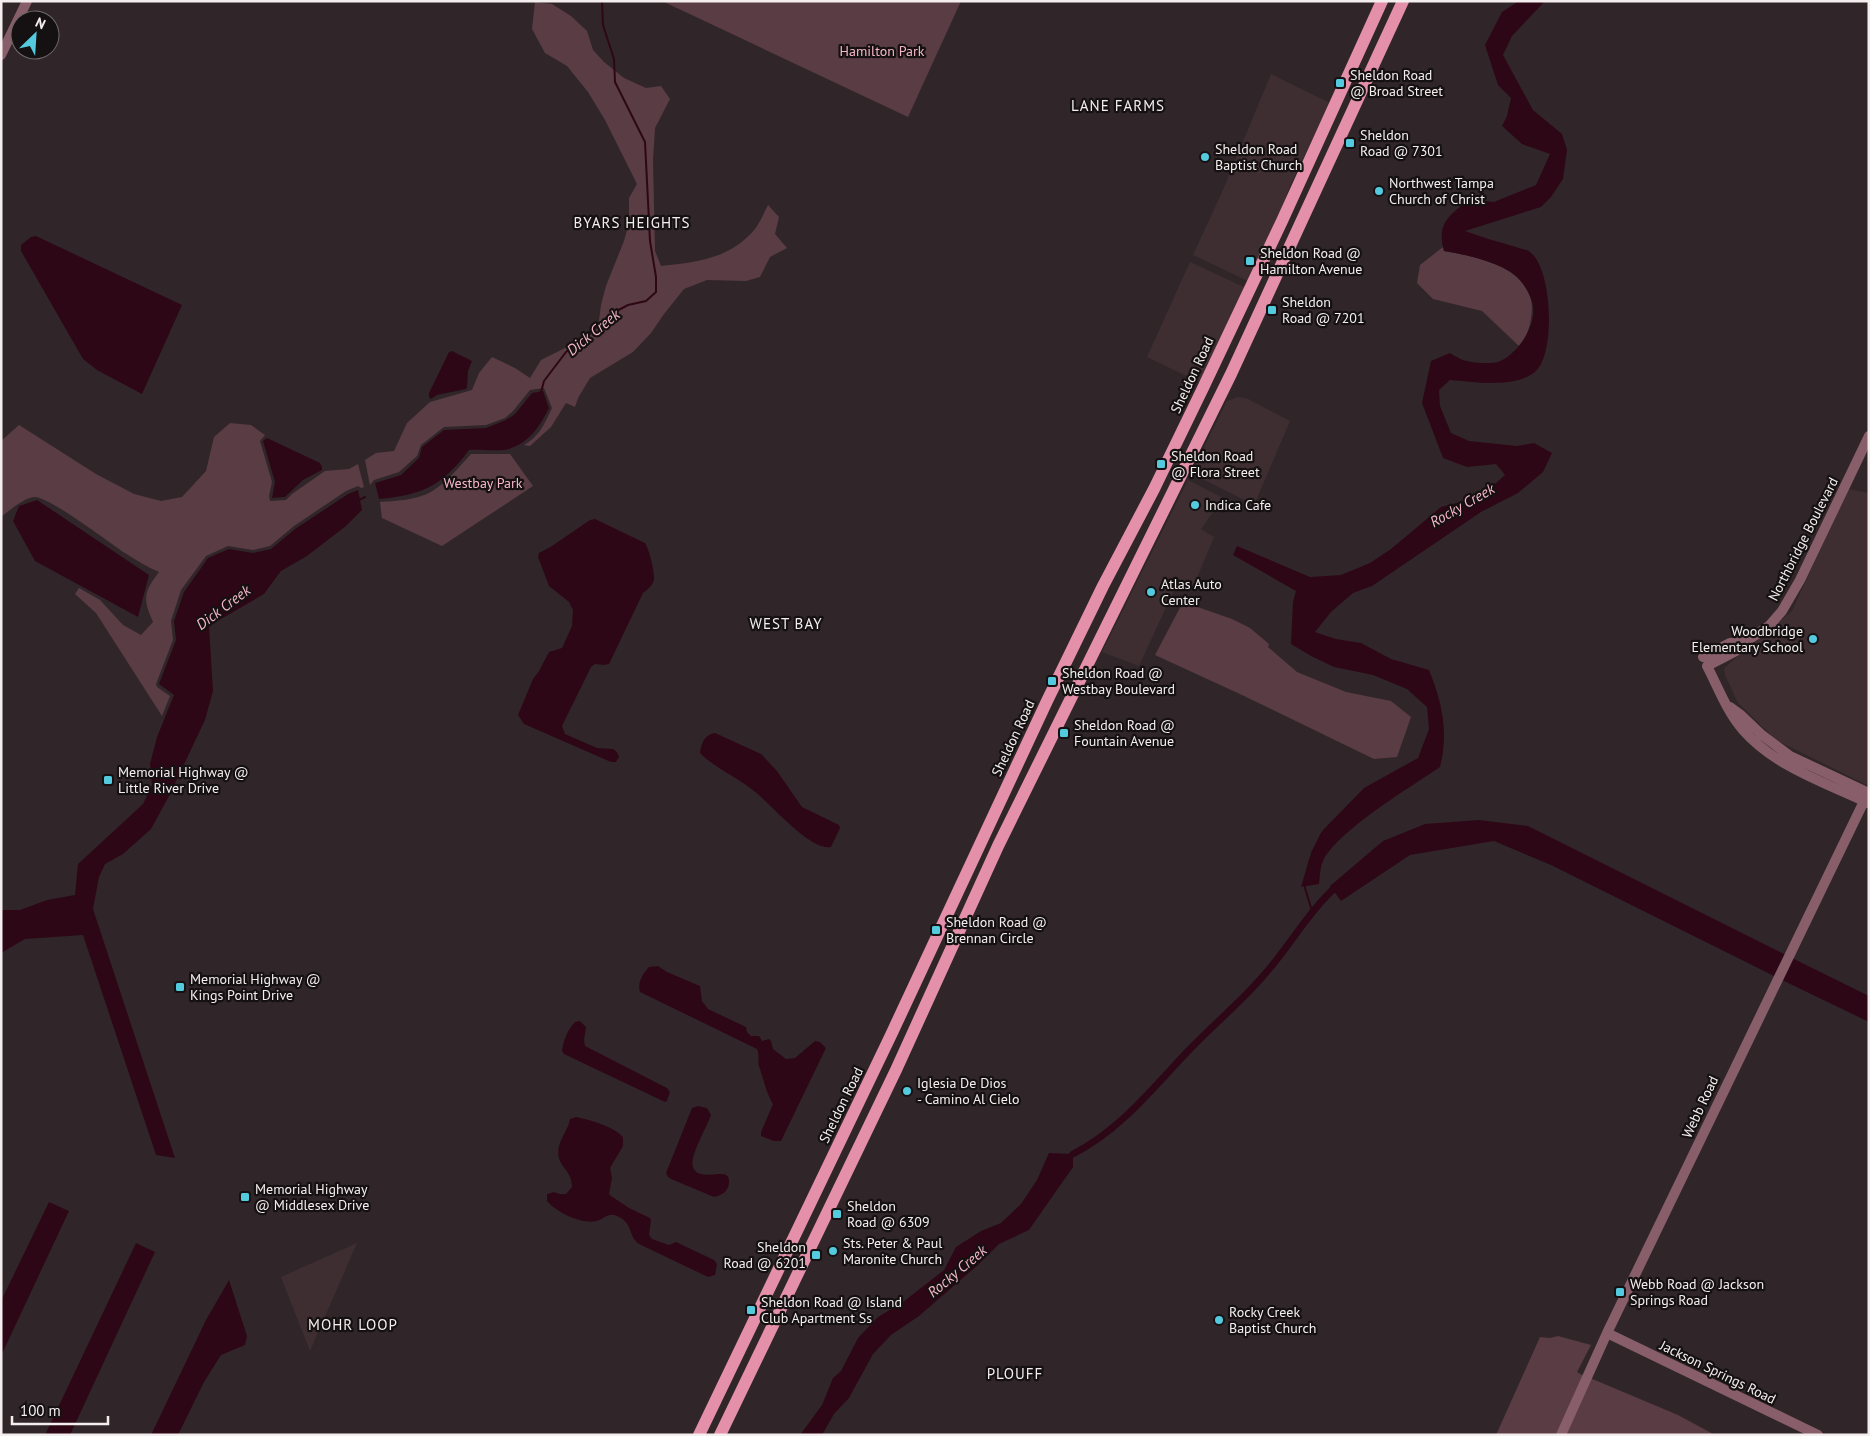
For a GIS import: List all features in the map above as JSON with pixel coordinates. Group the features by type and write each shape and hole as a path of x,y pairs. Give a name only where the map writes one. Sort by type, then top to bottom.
{"main road":[{"name":"Sheldon Road","path":"699,1435 891,1036 1046,701 1154,489 1289,204 1382,1"},
{"path":"720,1435 901,1060 998,846 1231,374 1403,1"},
{"path":"1289,204 1306,211"}],"street":[{"path":"1,55 28,1"},
{"name":"Northbridge Boulevard","path":"1867,798 1786,764 1756,743 1742,729 1705,662 1736,651 1745,642 1769,626 1782,611 1869,436"},
{"name":"Webb Road","path":"1561,1435 1607,1333 1867,798"},
{"name":"Jackson Springs Road","path":"1607,1333 1818,1435"}],"shaded area":[{"path":"1271,74 1330,103 1289,188 1276,225 1250,282 1193,255 1223,190"},
{"path":"1190,262 1246,288 1201,383 1147,357"},
{"path":"1238,397 1248,399 1290,421 1254,505 1191,473 1227,401"},
{"path":"1188,480 1223,498 1201,529 1214,537 1194,585 1179,579 1139,666 1102,652"},
{"name":"Woodbridge Elementary School","path":"1848,489 1869,493 1869,786 1776,740 1738,703 1725,675 1724,668 1792,611"},
{"path":"357,1243 310,1351 281,1277"}],"green space":[{"name":"Hamilton Park","path":"662,1 961,1 908,117"},
{"path":"535,2 552,4 571,16 587,31 593,50 604,62 624,78 646,88 661,86 670,99 655,128 653,161 655,251 661,266 687,263 712,257 735,247 755,229 768,205 779,217 775,234 787,248 770,257 760,277 746,281 707,280 684,289 651,333 633,352 590,378 575,407 566,403 551,427 530,446 524,445 538,434 552,408 544,388 530,390 505,418 486,425 444,427 421,445 417,456 399,472 374,480 370,485 365,460 376,453 394,451 407,423 430,402 472,390 479,373 492,357 530,378 541,360 589,336 598,328 606,286 629,223 629,198 637,184 605,120 588,92 567,66 545,53 532,29"},
{"path":"1443,247 1444,251 1490,262 1517,277 1526,288 1531,302 1531,318 1524,340 1519,346 1482,311 1433,299 1417,283 1420,265"},
{"path":"230,423 251,425 265,435 260,441 272,482 269,496 270,501 286,500 325,471 349,469 358,464 364,487 358,486 346,491 294,526 270,546 253,550 228,546 206,556 181,590 171,621 173,640 156,684 157,687 170,696 162,716 96,613 75,594 79,588 100,600 123,625 141,635 153,622 147,607 146,596 150,585 159,572 133,558 65,511 41,498 34,497 25,500 2,516 1,441 19,425 96,474 134,494 161,501 182,497 206,471 214,437"},
{"name":"Westbay Park","path":"471,454 510,454 533,486 442,546 382,518 380,502 410,499 433,491 445,482"},
{"path":"1183,602 1232,619 1250,628 1269,644 1268,647 1297,672 1346,692 1391,701 1411,717 1397,757 1374,759 1155,655"},
{"path":"1558,1336 1591,1345 1577,1372 1584,1376 1557,1435 1496,1435 1540,1337 1550,1338"},
{"path":"1590,1378 1678,1415 1715,1435 1564,1435"}],"water":[{"path":"1519,1 1545,1 1512,36 1503,55 1533,110 1562,134 1567,150 1563,179 1551,197 1541,207 1465,231 1527,250 1537,261 1547,292 1549,329 1547,347 1536,371 1528,377 1494,383 1450,380 1439,390 1440,406 1451,433 1469,441 1517,446 1534,443 1552,453 1543,472 1518,493 1481,512 1372,586 1353,593 1331,612 1315,632 1336,639 1361,643 1391,659 1429,670 1441,706 1444,742 1440,767 1376,810 1343,836 1323,861 1319,884 1301,887 1310,856 1323,830 1364,788 1418,758 1429,729 1427,707 1407,689 1373,675 1334,667 1291,644 1293,602 1296,591 1233,555 1237,546 1310,577 1341,575 1370,563 1391,549 1441,507 1464,501 1496,483 1505,475 1496,464 1467,467 1443,458 1422,403 1431,361 1450,353 1470,362 1498,362 1518,347 1531,323 1533,314 1532,302 1527,290 1516,276 1510,271 1492,263 1444,251 1442,241 1443,226 1446,220 1469,199 1494,202 1536,185 1550,154 1522,144 1502,126 1507,116 1511,98 1498,85 1485,45 1502,12"},
{"path":"36,236 182,305 142,394 97,370 83,359 21,251 21,245 31,237"},
{"path":"452,351 472,361 468,371 467,387 466,389 437,395 431,399 429,393 449,352"},
{"path":"543,391 549,408 534,433 523,442 505,450 469,450 450,472 430,486 408,495 379,499 375,483 401,475 419,458 422,447 444,430 486,428 515,414 532,393"},
{"path":"267,438 320,463 322,470 303,480 285,497 272,498 275,482 263,441"},
{"path":"358,490 362,510 346,526 307,556 281,571 264,594 209,626 213,691 205,720 151,829 123,854 105,864 99,877 93,909 175,1158 156,1155 83,935 25,939 1,953 1,910 20,910 47,900 75,895 78,864 143,804 152,785 150,764 157,737 174,695 159,684 176,640 174,621 184,592 208,558 229,549 253,553 271,549 295,529 348,494"},
{"path":"37,500 149,575 138,617 35,561 13,521 19,506"},
{"path":"595,519 645,543 654,576 652,584 643,593 609,664 595,664 591,667 562,726 565,734 597,748 613,749 619,757 616,762 611,762 524,724 518,715 533,679 549,652 562,648 572,626 573,610 569,602 549,586 538,557 539,553 590,520"},
{"path":"715,733 761,754 777,771 802,807 839,825 840,828 831,847 812,842 754,791 703,756 700,753 701,746 706,737"},
{"path":"1479,820 1528,826 1786,955 1776,977 1551,865 1494,841 1410,855 1341,901 1330,886 1383,841 1425,824"},
{"path":"1792,958 1869,996 1869,1022 1782,980"},
{"path":"658,966 667,972 700,986 702,1001 708,1009 746,1027 747,1032 751,1036 759,1036 762,1041 769,1039 773,1049 786,1059 795,1058 815,1041 820,1042 826,1048 781,1141 774,1141 761,1136 773,1104 759,1067 757,1049 640,992 641,978 645,972 649,967"},
{"path":"580,1021 586,1027 585,1046 667,1088 670,1092 667,1101 665,1102 564,1054 562,1051 566,1035 575,1022"},
{"path":"698,1106 707,1108 711,1115 696,1149 692,1162 693,1167 698,1173 706,1175 722,1174 729,1178 727,1190 714,1197 671,1179 666,1173 692,1108"},
{"path":"576,1117 607,1127 623,1137 623,1146 610,1168 612,1178 609,1194 629,1208 650,1218 649,1235 652,1239 669,1245 676,1242 714,1260 717,1264 715,1275 708,1277 639,1244 626,1223 616,1215 610,1215 597,1221 584,1221 570,1217 547,1201 547,1194 554,1192 566,1194 572,1187 569,1174 560,1162 558,1153 560,1142 570,1119"},
{"path":"1049,1153 1073,1154 1073,1167 1029,1230 999,1244 919,1316 891,1335 873,1354 849,1398 834,1414 822,1435 800,1435 822,1405 833,1378 841,1371 858,1338 878,1317 903,1302 944,1270 956,1247 981,1231 1001,1223 1021,1204 1037,1180"},
{"path":"49,1202 69,1211 1,1356 1,1301"},
{"path":"136,1243 155,1252 70,1435 45,1435"},
{"path":"229,1280 247,1336 245,1345 221,1355 204,1382 178,1435 151,1435 206,1320"}],"waterway":[{"name":"Dick Creek","path":"541,392 544,381 566,352 611,314 628,305 646,301 656,292 656,277 650,241 645,142 615,82 614,59 603,25 602,1"},
{"name":"Dick Creek","path":"359,500 365,497"},
{"name":"Rocky Creek","path":"1312,853 1322,833"},
{"name":"Rocky Creek","path":"1305,884 1312,911"},
{"path":"1073,1154 1091,1144 1137,1106 1191,1048 1256,985 1318,905 1339,884"}],"place":[{"name":"Sheldon Road @ Broad Street","path":"1340,83"},
{"name":"Sheldon Road @ 7301","path":"1350,143"},
{"name":"Sheldon Road Baptist Church","path":"1205,157"},
{"name":"Northwest Tampa Church of Christ","path":"1379,191"},
{"name":"Sheldon Road @ Hamilton Avenue","path":"1250,261"},
{"name":"Sheldon Road @ 7201","path":"1272,310"},
{"name":"Sheldon Road @ Flora Street","path":"1161,464"},
{"name":"Indica Cafe","path":"1195,505"},
{"name":"Atlas Auto Center","path":"1151,592"},
{"name":"Woodbridge Elementary School","path":"1813,639"},
{"name":"Sheldon Road @ Westbay Boulevard","path":"1052,681"},
{"name":"Sheldon Road @ Fountain Avenue","path":"1064,733"},
{"name":"Memorial Highway @ Little River Drive","path":"108,780"},
{"name":"Sheldon Road @ Brennan Circle","path":"936,930"},
{"name":"Memorial Highway @ Kings Point Drive","path":"180,987"},
{"name":"Iglesia De Dios - Camino Al Cielo","path":"907,1091"},
{"name":"Memorial Highway @ Middlesex Drive","path":"245,1197"},
{"name":"Sheldon Road @ 6309","path":"837,1214"},
{"name":"Sts. Peter & Paul Maronite Church","path":"833,1251"},
{"name":"Sheldon Road @ 6201","path":"816,1255"},
{"name":"Webb Road @ Jackson Springs Road","path":"1620,1292"},
{"name":"Sheldon Road @ Island Club Apartment Ss","path":"751,1310"},
{"name":"Rocky Creek Baptist Church","path":"1219,1320"}],"district":[{"name":"LANE FARMS","path":"1118,105"},
{"name":"BYARS HEIGHTS","path":"632,222"},
{"name":"WEST BAY","path":"786,623"},
{"name":"MOHR LOOP","path":"353,1324"},
{"name":"PLOUFF","path":"1015,1373"}]}
